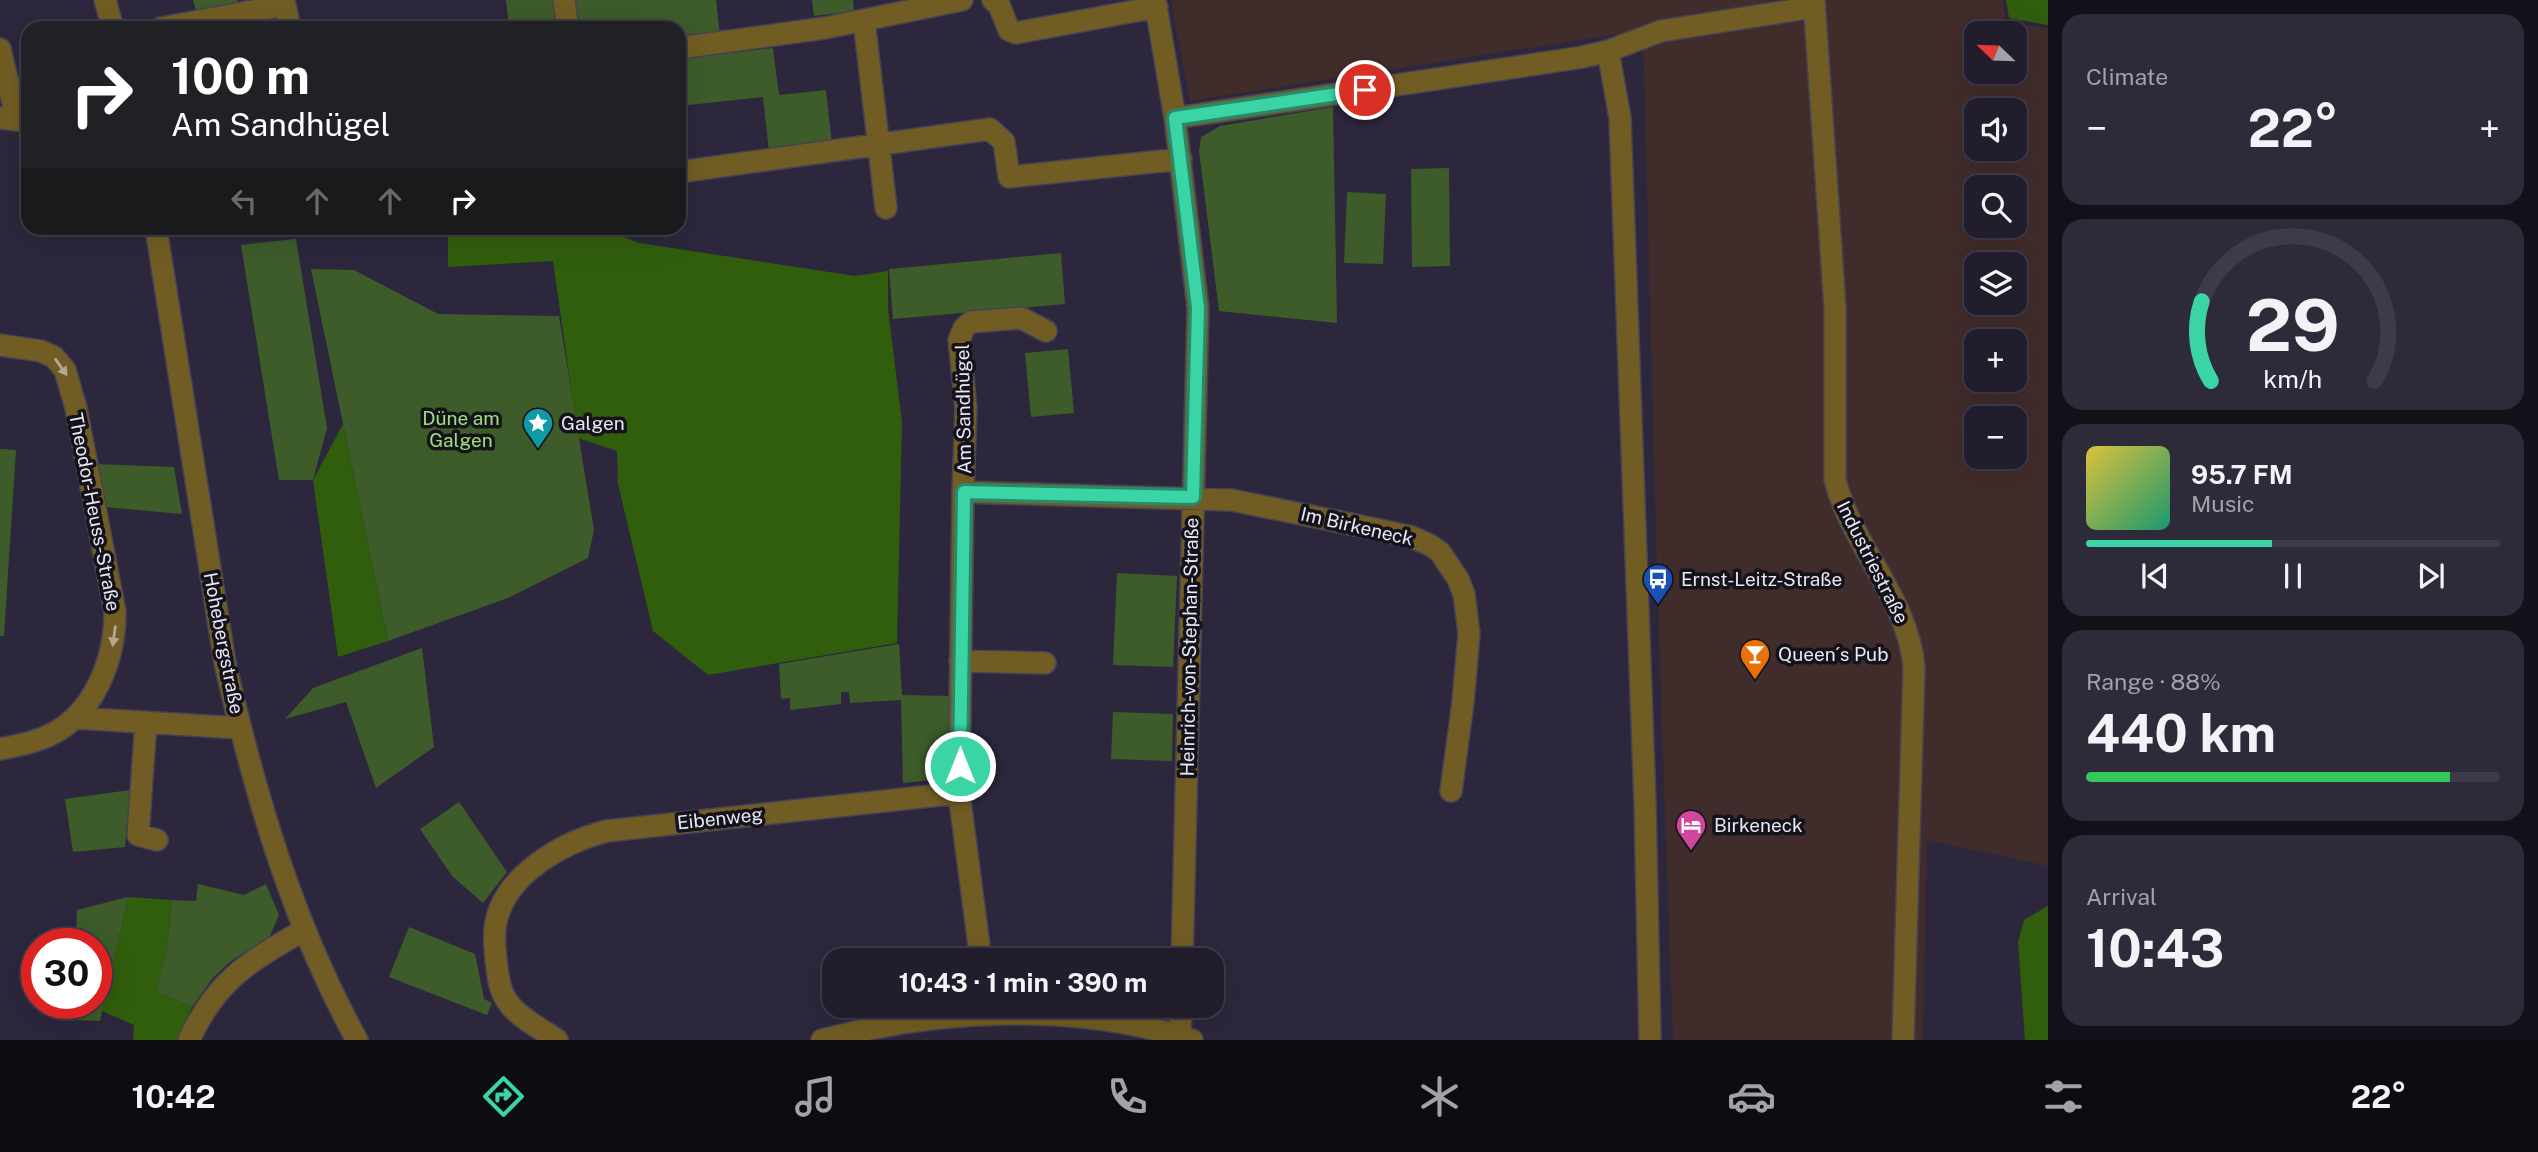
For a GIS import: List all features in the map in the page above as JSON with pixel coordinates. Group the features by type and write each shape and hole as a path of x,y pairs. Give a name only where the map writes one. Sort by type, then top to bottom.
{"street":[{"path":"106,0 111,21"},
{"path":"564,0 567,21"},
{"path":"686,47 864,20 962,0"},
{"path":"993,0 999,5 1009,30 1016,33 1156,3"},
{"name":"Heinrich-von-Stephan-Straße","path":"1156,3 1181,159 1198,308 1182,948"},
{"path":"1175,118 1583,57 1608,51 1661,31 1814,4"},
{"name":"Industriestraße","path":"1814,4 1835,308 1835,480 1853,529 1902,617 1912,646 1914,667 1903,1040"},
{"path":"199,21 285,5 288,21"},
{"path":"864,20 886,208"},
{"path":"0,49 8,119"},
{"path":"1608,51 1620,118 1645,802 1650,1040"},
{"path":"686,171 990,130 1004,142 1009,177 1181,159"},
{"name":"Hohebergstraße","path":"157,235 223,650 240,729 274,851 315,957 357,1040"},
{"name":"Am Sandhügel","path":"959,793 966,408 960,340 964,328 971,322 1021,318 1046,331"},
{"name":"Theodor-Heuss-Straße","path":"0,345 27,347 54,358 65,370 76,408 115,621 113,646 108,663 75,718"},
{"name":"Am Sandhügel","path":"964,492 1193,497"},
{"name":"Im Birkeneck","path":"1193,497 1231,500 1380,530 1421,540 1440,552 1454,572 1464,594 1469,634 1451,791"},
{"path":"960,661 1045,663"},
{"path":"0,749 48,736 75,718 240,729"},
{"path":"146,722 138,835 157,840"},
{"path":"959,793 979,948"},
{"name":"Eibenweg","path":"557,1040 519,1013 505,998 499,985 494,936 499,911 510,891 520,879 562,848 585,836 607,831 959,793"},
{"path":"189,1040 202,1014 232,976 263,953 304,930"},
{"path":"822,1040 942,1018"},
{"path":"1086,1018 1132,1024 1175,1037 1179,1018"}],"shaded area":[{"path":"1171,0 2003,0 2006,21 1964,21 1964,84 2027,84 2027,25 2048,28 2048,866 1927,840 1923,1040 1673,1040 1658,614 1643,30 1190,101"}],"green space":[{"path":"193,0 237,0 238,3 197,13"},
{"path":"506,0 556,0 559,21 508,21"},
{"path":"572,0 716,0 720,36 686,40 686,21 575,21"},
{"path":"812,0 853,0 854,11 814,16"},
{"path":"2006,0 2048,0 2048,25 2009,18"},
{"path":"773,48 779,95 826,90 832,144 769,151 763,97 686,105 686,58"},
{"path":"1333,107 1337,323 1219,311 1199,151 1201,137 1220,126"},
{"path":"1449,168 1450,266 1412,267 1411,169"},
{"path":"1347,192 1386,194 1383,264 1344,263"},
{"path":"448,235 619,235 639,243 855,276 888,271 888,309 902,422 897,643 708,675 653,631 618,484 617,451 578,438 553,261 448,267"},
{"path":"296,239 327,428 313,480 279,480 241,245"},
{"path":"1061,253 1065,304 893,319 889,269"},
{"name":"Düne am Galgen","path":"311,269 354,270 438,314 559,316 594,530 588,558 508,598 388,641"},
{"path":"1068,349 1074,413 1031,417 1025,353"},
{"path":"343,424 388,641 338,657 313,480"},
{"path":"0,449 16,450 4,636 0,636"},
{"path":"95,464 174,467 182,514 104,507"},
{"path":"1117,573 1177,576 1173,667 1113,665"},
{"path":"899,644 902,695 952,696 951,778 903,783 901,700 850,703 849,692 841,692 841,704 790,710 790,698 781,699 779,664"},
{"path":"422,648 434,747 376,788 346,702 285,719 313,688"},
{"path":"1113,712 1173,714 1172,761 1111,759"},
{"path":"130,790 125,847 73,852 65,799"},
{"path":"459,802 507,872 483,903 452,876 420,829"},
{"path":"198,884 244,895 266,884 279,915 270,936 230,962 212,979 192,1007 156,992 167,947 172,900 196,901"},
{"path":"128,897 112,968 112,928 76,928 77,910"},
{"path":"128,897 172,900 167,947 156,992 192,1007 177,1040 133,1040 134,1025 112,1015 112,967"},
{"path":"2048,906 2048,1040 2025,1040 2018,942 2024,920"},
{"path":"409,927 475,954 484,999 492,1003 487,1015 389,977"},
{"path":"74,1019 100,1019 100,1021"}],"place":[{"name":"Galgen","path":"538,450"},
{"name":"Ernst-Leitz-Straße","path":"1658,606"},
{"name":"Queen´s Pub","path":"1755,681"},
{"name":"Birkeneck","path":"1691,852"}],"route":[{"path":"960,766 964,492 1193,497 1198,308 1175,118 1365,90"}]}
